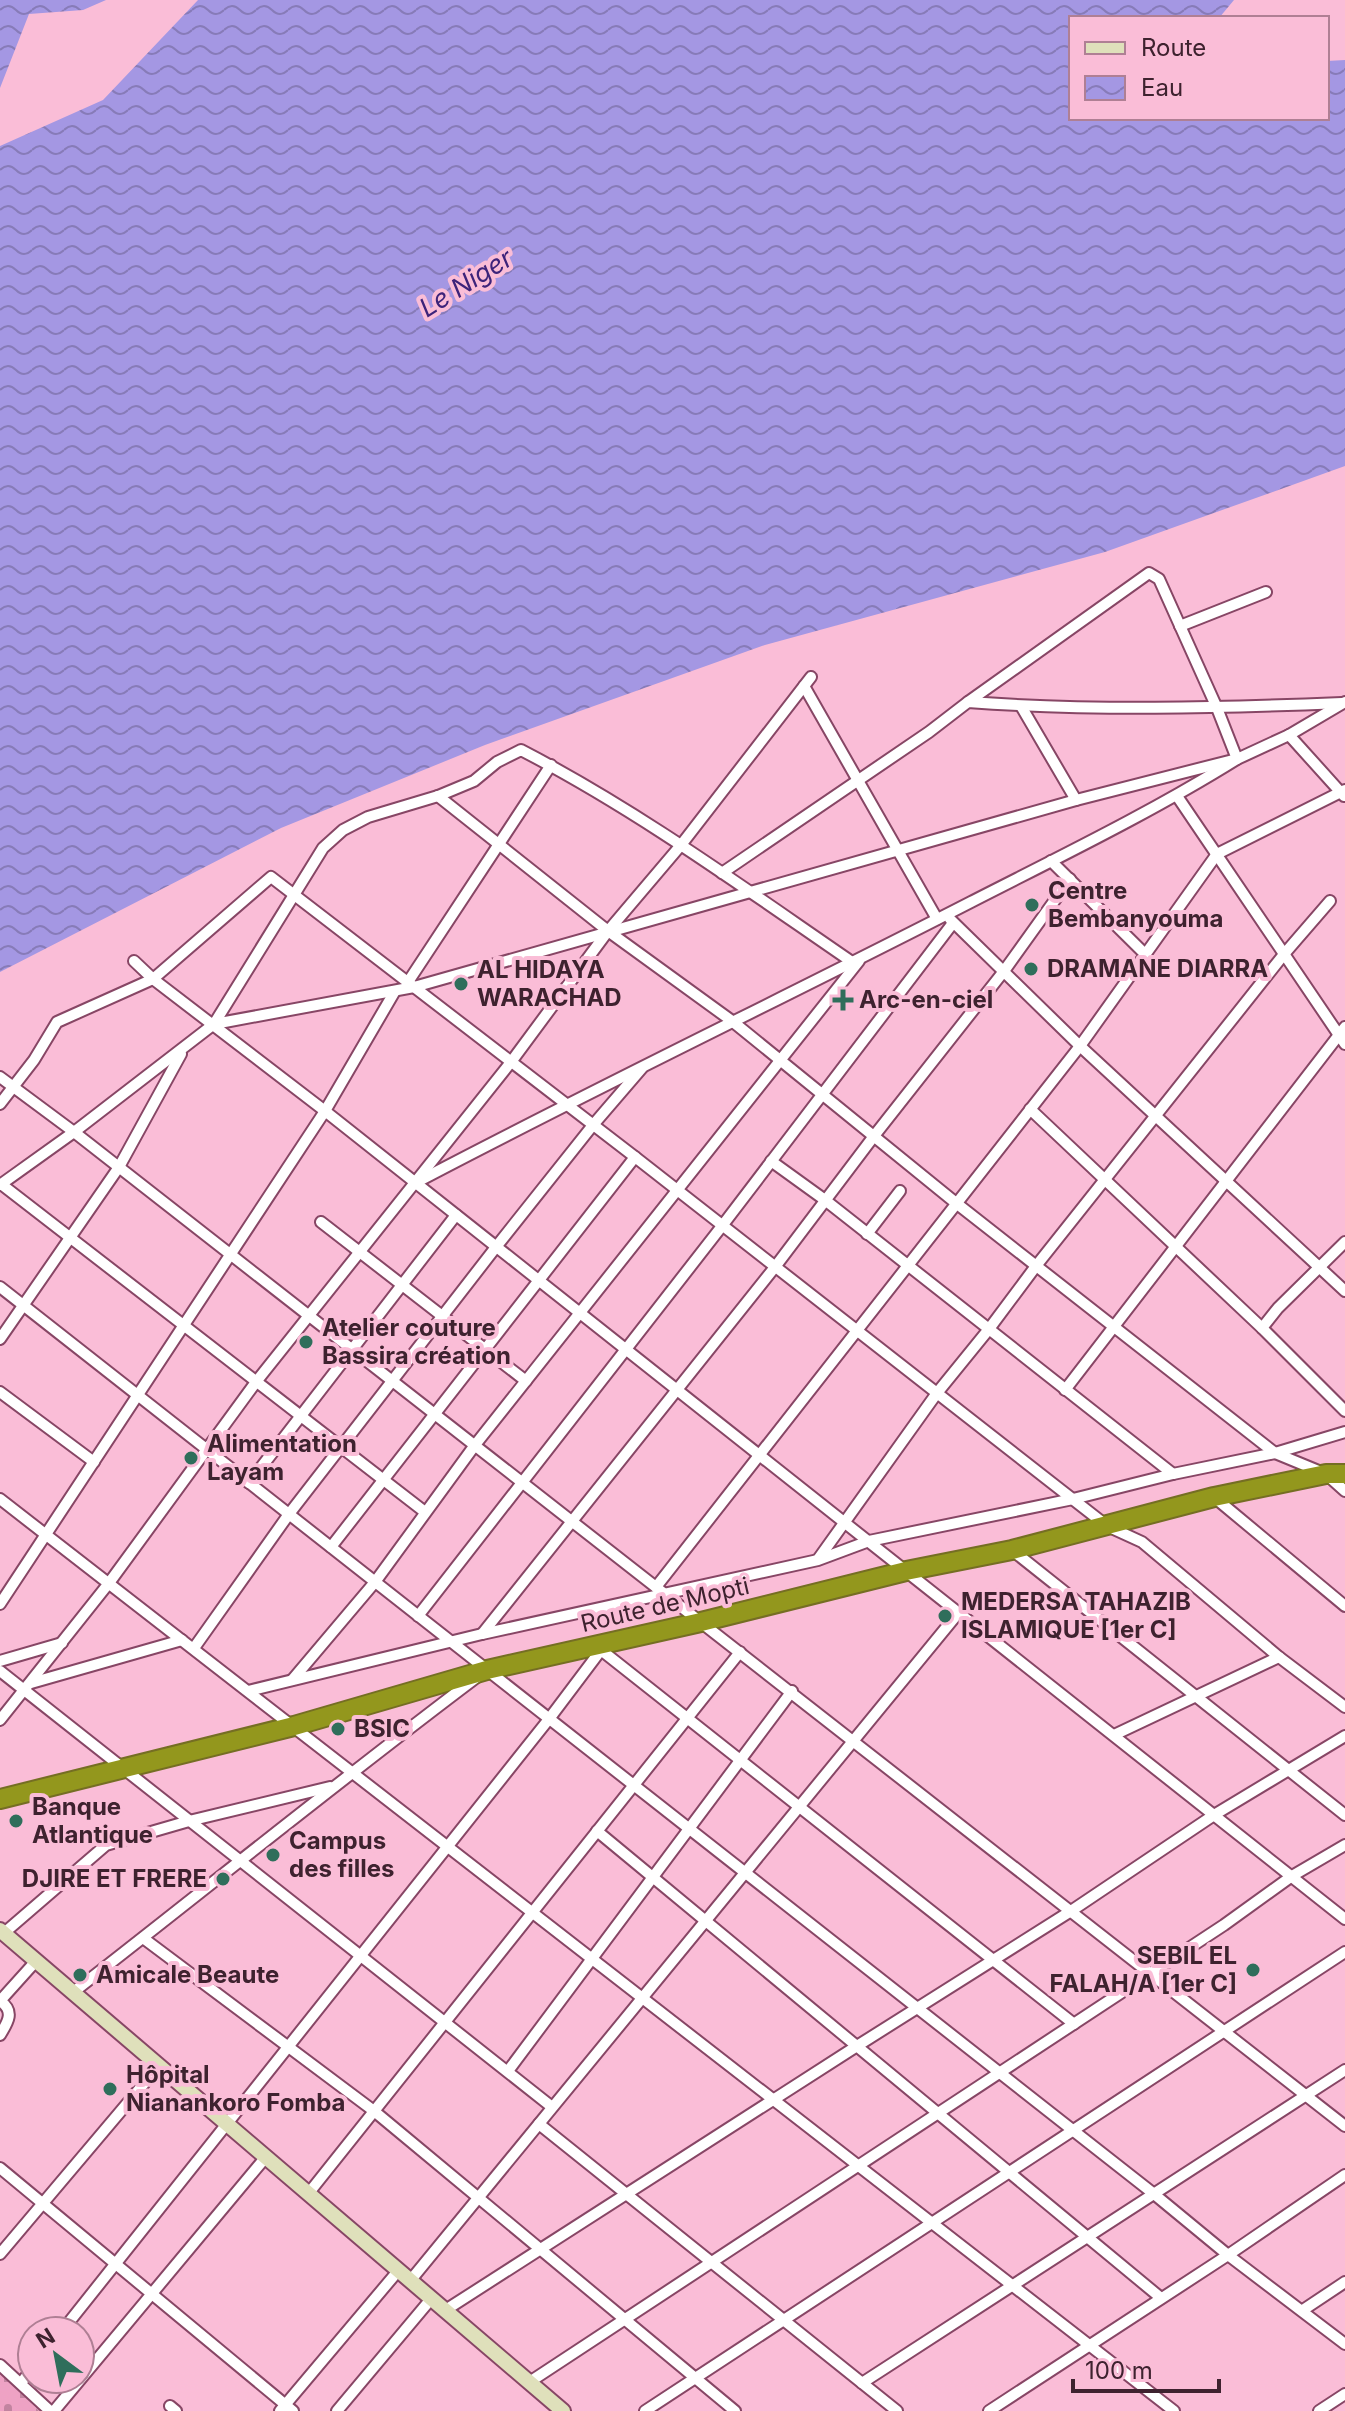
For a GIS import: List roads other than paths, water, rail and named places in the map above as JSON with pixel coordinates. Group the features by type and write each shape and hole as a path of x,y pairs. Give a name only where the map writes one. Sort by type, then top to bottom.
{"highway":[{"name":"Route de Mopti","path":"0,1799 294,1726 487,1670 603,1647 906,1571 1012,1550 1214,1497 1345,1471"}],"street":[{"path":"722,873 929,732 1149,573 1159,579 1237,759"},
{"path":"1180,626 1266,592"},
{"path":"0,1720 109,1583 256,1382 511,1062 608,931 681,845 811,677"},
{"path":"804,686 897,850 945,919 1345,1291"},
{"path":"968,702 1021,706 1217,708 1344,703"},
{"path":"415,1183 645,1064 945,919 1344,703"},
{"path":"1021,706 1076,800"},
{"path":"660,1590 759,1454 1080,1046 1217,854 1343,793 1289,735"},
{"path":"425,1512 0,1184 74,1132 214,1024 323,848 343,830 368,817 438,796 474,781 497,762 521,750 575,777 852,962"},
{"path":"214,1024 395,991 411,984 1076,800 1237,759"},
{"path":"411,984 551,765"},
{"path":"438,796 608,931 732,1021 956,1203 1275,1453 1326,1474 1345,1491"},
{"path":"1065,1390 1343,1035 1177,796"},
{"path":"1051,861 1146,955"},
{"path":"0,1104 34,1060 57,1022 153,979 271,877 1107,1526 1142,1542 1279,1657 1345,1707"},
{"path":"482,1634 775,1267 1004,971 1070,879"},
{"path":"818,1560 937,1393 1285,953 1330,901"},
{"path":"418,1616 823,1093 945,919"},
{"path":"293,1679 375,1582 475,1445 862,957"},
{"path":"134,961 1345,1919"},
{"path":"0,1604 325,1111 395,991"},
{"path":"0,1339 119,1167 183,1049"},
{"path":"194,1648 289,1514 496,1247 645,1064"},
{"path":"0,1077 792,1691 1345,2126"},
{"path":"1030,1109 1262,1328 1345,1411"},
{"path":"331,1547 635,1157"},
{"path":"771,1161 825,1200 1173,1474"},
{"path":"867,1234 900,1191"},
{"path":"249,1483 456,1215"},
{"path":"321,1222 526,1381"},
{"path":"1262,1328 1345,1242"},
{"path":"0,1287 1345,2344"},
{"path":"0,1392 94,1462"},
{"path":"248,1691 660,1590 818,1560 869,1541 1275,1453 1345,1432"},
{"path":"1214,1497 1345,1606"},
{"path":"0,1499 1174,2411"},
{"path":"1012,1550 1345,1815"},
{"path":"0,2168 286,2409 478,2198 959,1612"},
{"path":"26,1687 182,1640"},
{"path":"0,1661 62,1643"},
{"path":"74,2315 603,1647 687,1718 1074,2024"},
{"path":"308,2194 740,1652"},
{"path":"1114,1735 1279,1657"},
{"path":"72,1993 242,1862 352,1771 487,1670"},
{"path":"0,1671 26,1687 189,1821 552,2107"},
{"path":"508,2071 792,1691"},
{"path":"444,2311 1071,1911 1214,1815 1345,1736"},
{"path":"335,1785 106,1845 2,1931 563,2411"},
{"path":"597,1831 1161,2298"},
{"path":"528,2383 1224,1925 1292,1876 1345,1845"},
{"path":"143,1938 374,2111 735,2411"},
{"path":"645,2411 1345,1952"},
{"path":"0,2035 9,2014 7,2006 0,2001 36,1961"},
{"path":"0,2254 158,2067"},
{"path":"862,2383 1345,2070"},
{"path":"539,2124 897,2411"},
{"path":"34,2395 52,2411 265,2158"},
{"path":"989,2411 1345,2175"},
{"path":"1303,2310 1345,2282"},
{"path":"337,2411 431,2299"},
{"path":"0,2365 16,2379"},
{"path":"1319,2411 1345,2394"}],"water":[{"path":"0,0 106,0 83,10 29,14 0,88"},
{"name":"Le Niger","path":"198,0 1234,0 1221,16 1069,16 1069,120 1329,120 1329,61 1345,60 1345,466 1105,552 765,645 485,745 281,828 0,972 0,146 103,100"}],"place":[{"name":"Centre Bembanyouma","path":"1032,905"},
{"name":"DRAMANE DIARRA","path":"1031,969"},
{"name":"AL HIDAYA WARACHAD","path":"461,984"},
{"name":"Arc-en-ciel","path":"843,1000"},
{"name":"Atelier couture Bassira création","path":"306,1342"},
{"name":"Alimentation Layam","path":"191,1458"},
{"name":"MEDERSA TAHAZIB ISLAMIQUE [1er C]","path":"945,1616"},
{"name":"BSIC","path":"338,1729"},
{"name":"Banque Atlantique","path":"16,1821"},
{"name":"Campus des filles","path":"273,1855"},
{"name":"DJIRE ET FRERE","path":"223,1879"},
{"name":"SEBIL EL FALAH/A [1er C]","path":"1253,1970"},
{"name":"Amicale Beaute","path":"80,1975"},
{"name":"Hôpital Nianankoro Fomba","path":"110,2089"}]}
